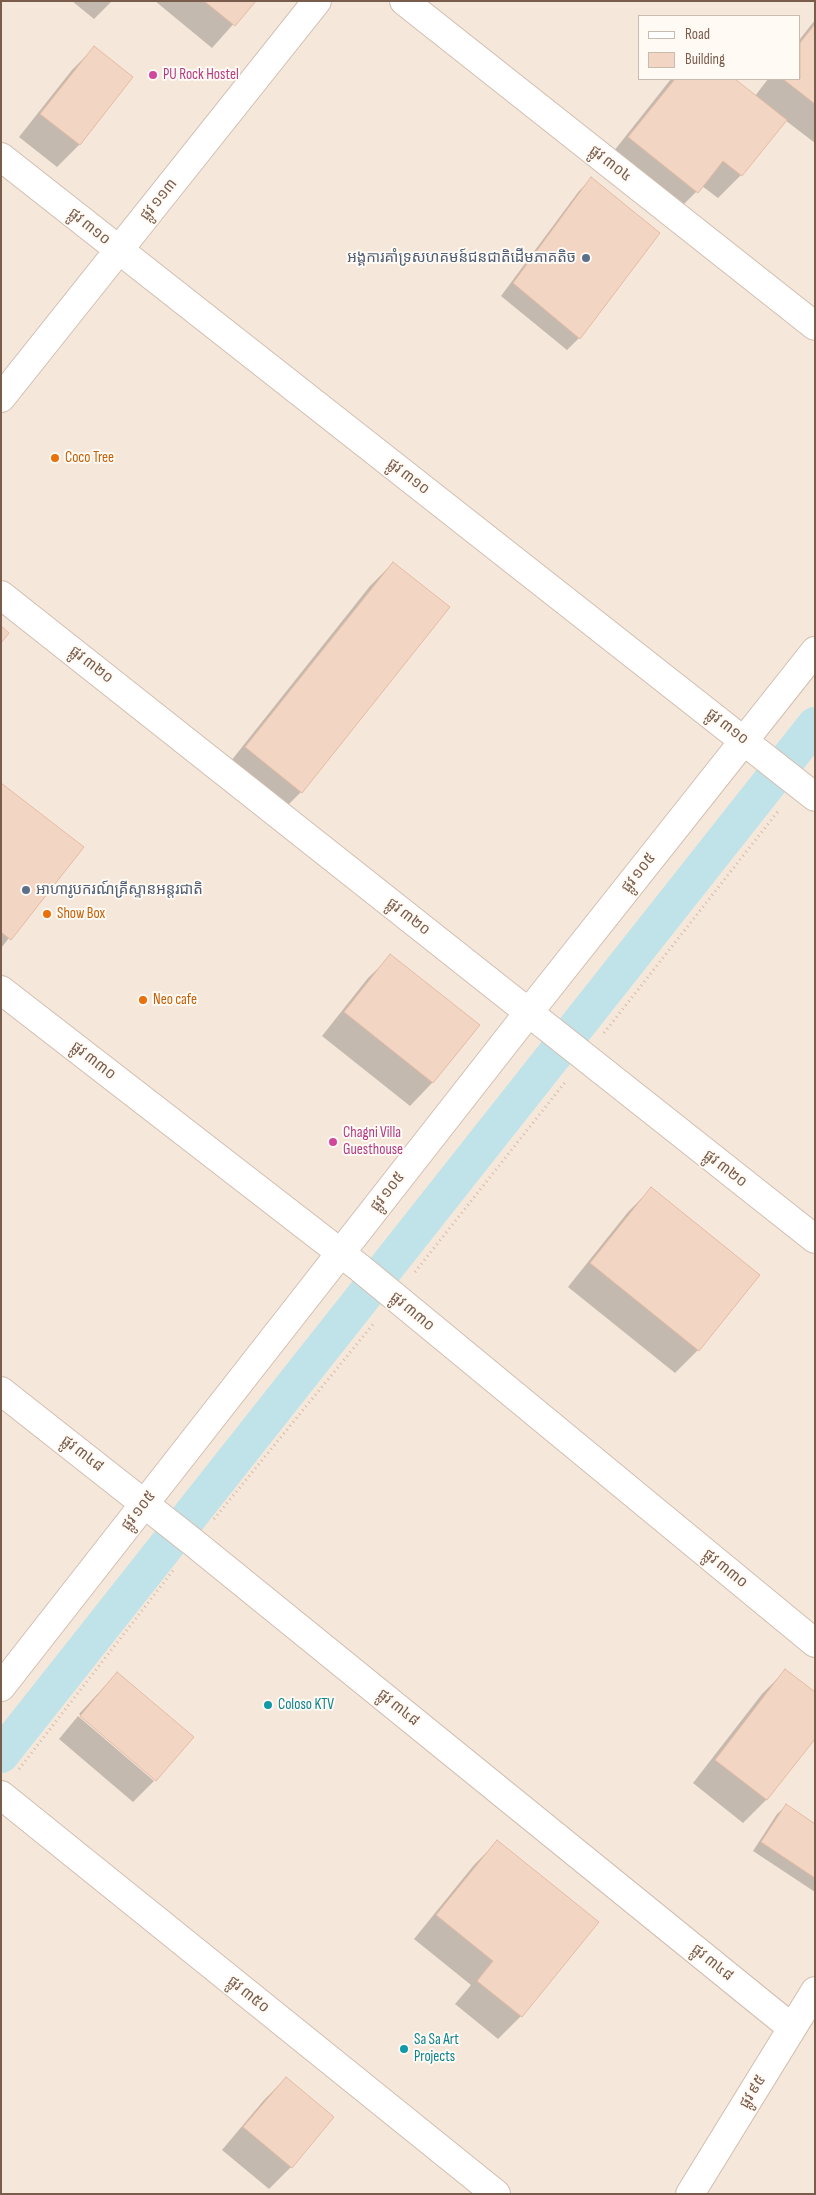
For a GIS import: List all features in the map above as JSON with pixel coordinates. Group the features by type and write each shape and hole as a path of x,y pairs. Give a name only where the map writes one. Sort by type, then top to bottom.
{"street":[{"name":"ផ្លូវ ១១៣","path":"1,398 317,1"},
{"name":"ផ្លូវ ៣០៤","path":"404,1 815,326"},
{"name":"ផ្លូវ ៣១០","path":"1,157 807,791"},
{"name":"ផ្លូវ ៣២០","path":"1,595 815,1239"},
{"name":"ផ្លូវ ១០៥","path":"1,1687 153,1510 350,1261 529,1012 815,651"},
{"name":"ផ្លូវ ៣៣០","path":"1,990 350,1261 815,1643"},
{"name":"ផ្លូវ ៣៤៨","path":"1,1391 194,1543 792,2028"},
{"name":"ផ្លូវ ៣៥០","path":"1,1796 495,2193"},
{"name":"ផ្លូវ ៩៥","path":"690,2194 815,1991"}],"shaded area":[{"path":"1,1 815,1 815,2194 1,2194"}],"building":[{"path":"204,1 256,1 235,26"},
{"path":"815,24 815,104 784,80 801,80 801,42"},
{"path":"94,46 133,77 80,145 40,114"},
{"path":"674,80 736,80 787,120 742,176 723,161 698,193 628,137"},
{"name":"អង្គការគាំទ្រសហគមន៍ជនជាតិដើមភាគតិច","path":"591,177 660,233 580,339 513,283"},
{"path":"393,562 450,607 302,793 245,747"},
{"path":"1,626 9,633 1,643"},
{"name":"អាហារូបករណ៍គ្រីស្ទានអន្តរជាតិ","path":"1,783 84,847 11,940 1,932"},
{"path":"390,954 480,1025 433,1083 344,1012"},
{"path":"651,1187 760,1275 699,1351 590,1263"},
{"path":"785,1669 815,1692 815,1739 767,1800 715,1760"},
{"path":"117,1672 194,1737 156,1781 80,1716"},
{"path":"786,1804 815,1824 815,1878 761,1842"},
{"path":"497,1840 599,1922 522,2017 477,1981 493,1961 436,1915"},
{"path":"286,2077 334,2117 292,2168 243,2127"}],"waterway":[{"path":"1,1755 815,725"}],"place":[{"name":"PU Rock Hostel","path":"153,75"},
{"name":"អង្គការគាំទ្រសហគមន៍ជនជាតិដើមភាគតិច","path":"586,258"},
{"name":"Coco Tree","path":"55,458"},
{"name":"អាហារូបករណ៍គ្រីស្ទានអន្តរជាតិ","path":"26,890"},
{"name":"Show Box","path":"47,914"},
{"name":"Neo cafe","path":"143,1000"},
{"name":"Chagni Villa Guesthouse","path":"333,1142"},
{"name":"Coloso KTV","path":"268,1705"},
{"name":"Sa Sa Art Projects","path":"404,2049"}]}
